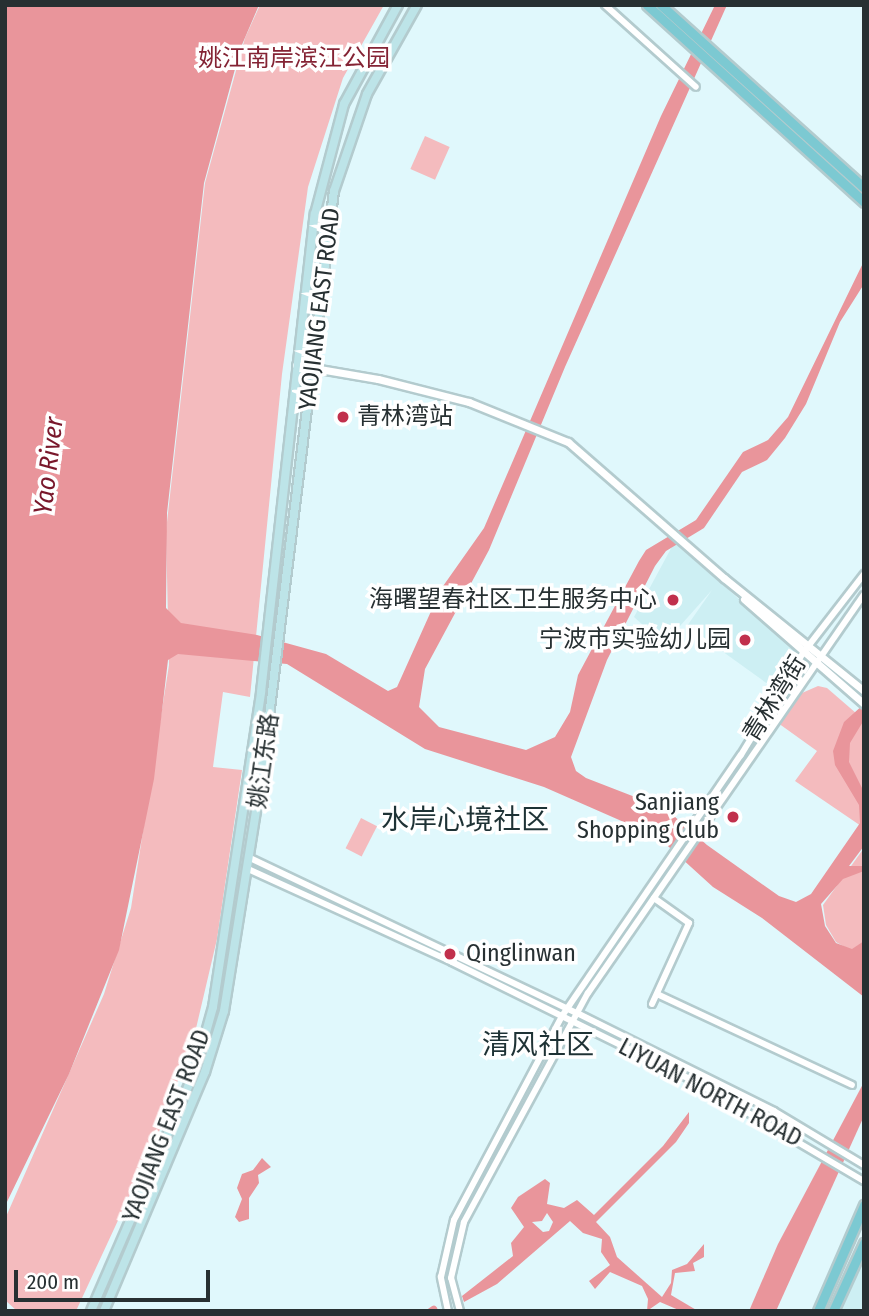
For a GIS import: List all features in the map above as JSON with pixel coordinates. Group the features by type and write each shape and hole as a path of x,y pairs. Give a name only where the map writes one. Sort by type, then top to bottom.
{"main road":[{"name":"YAOJIANG EAST ROAD","path":"265,656 315,214 335,133 354,84 398,5"},
{"name":"YAOJIANG EAST ROAD","path":"278,659 334,191 367,94 417,5"},
{"path":"647,5 683,39 708,54 864,188"},
{"path":"662,5 708,54 864,202"},
{"name":"姚江东路","path":"91,1311 196,1068 213,1007 265,656"},
{"name":"姚江东路","path":"250,858 278,659"},
{"name":"YAOJIANG EAST ROAD","path":"104,1311 213,1051 250,858"},
{"path":"818,1311 864,1205"},
{"path":"833,1311 864,1243"}],"street":[{"path":"605,5 696,87"},
{"path":"296,365 378,379 514,419 568,442 806,649 816,663 861,701"},
{"name":"青林湾街","path":"448,1311 441,1277 454,1220 562,1016 691,828 806,649 864,574"},
{"name":"青林湾街","path":"460,1311 452,1278 464,1222 573,1021 681,858 864,595"},
{"path":"806,649 820,655 864,691"},
{"name":"LIYUAN NORTH ROAD","path":"250,858 568,1008 824,1140 864,1165"},
{"name":"LIYUAN NORTH ROAD","path":"248,869 573,1021 694,1081 818,1151 864,1181"},
{"path":"652,1004 689,923 654,898"},
{"path":"657,994 852,1085"}],"shaded area":[{"path":"675,541 799,654 776,690 687,626 712,590 664,644 634,617"},
{"path":"864,1256 864,1311 839,1311"}],"green space":[{"name":"姚江南岸滨江公园","path":"260,5 384,5 343,78 308,187 282,374 250,697 223,692 213,767 242,770 217,939 194,1037 159,1132 76,1311 17,1311 5,1300 5,1219 104,994 131,908 169,665 166,531 205,183 245,38"},
{"path":"425,136 450,147 435,180 410,169"},
{"path":"818,686 827,688 864,720 864,828 795,781 817,751 778,723 802,693"},
{"path":"361,818 377,826 362,856 346,848"},
{"path":"864,848 864,958 836,942 826,925 823,905"}],"water":[{"name":"Yao River","path":"5,5 259,5 241,47 204,183 167,513 166,608 181,623 257,635 326,654 388,691 397,687 441,589 484,528 661,116 715,5 727,5 565,367 489,550 425,669 419,707 439,727 526,750 555,737 570,712 578,675 646,550 696,520 743,452 768,440 788,417 864,261 864,284 840,322 806,404 785,438 767,460 742,472 704,528 666,551 655,566 607,660 571,757 576,771 586,778 666,809 707,845 779,896 796,902 811,894 860,823 859,805 835,765 833,751 844,722 864,704 864,720 850,743 849,762 864,792 864,846 849,866 864,866 864,871 843,879 821,904 825,926 836,943 852,949 864,941 864,997 762,918 713,887 658,837 544,787 425,749 287,664 178,654 168,660 154,779 119,950 69,1074 5,1206"},
{"path":"864,1082 864,1116 776,1311 749,1311 778,1244"},
{"path":"689,1112 689,1123 676,1142 596,1222 610,1237 617,1257 662,1297 671,1283 672,1270 687,1264 704,1244 704,1257 693,1263 695,1271 675,1273 671,1295 698,1311 681,1311 660,1302 647,1311 648,1299 642,1286 610,1272 595,1289 589,1281 610,1265 601,1252 602,1239 583,1233 570,1221 497,1284 464,1302 462,1296 513,1256 511,1243 524,1227 511,1208 518,1197 545,1179 550,1183 547,1204 564,1208 577,1200 594,1215 663,1146","holes":["547,1213 553,1222 549,1231 543,1232 532,1222 542,1221"]},
{"path":"262,1158 271,1167 258,1175 259,1183 249,1198 249,1219 239,1222 235,1217 242,1199 237,1188 242,1174 253,1170"}],"place":[{"name":"青林湾站","path":"343,417"},
{"name":"海曙望春社区卫生服务中心","path":"673,600"},
{"name":"宁波市实验幼儿园","path":"745,640"},
{"name":"Sanjiang Shopping Club","path":"733,817"},
{"name":"Qinglinwan","path":"450,954"}],"district":[{"name":"水岸心境社区","path":"465,820"},
{"name":"清风社区","path":"538,1045"}]}
